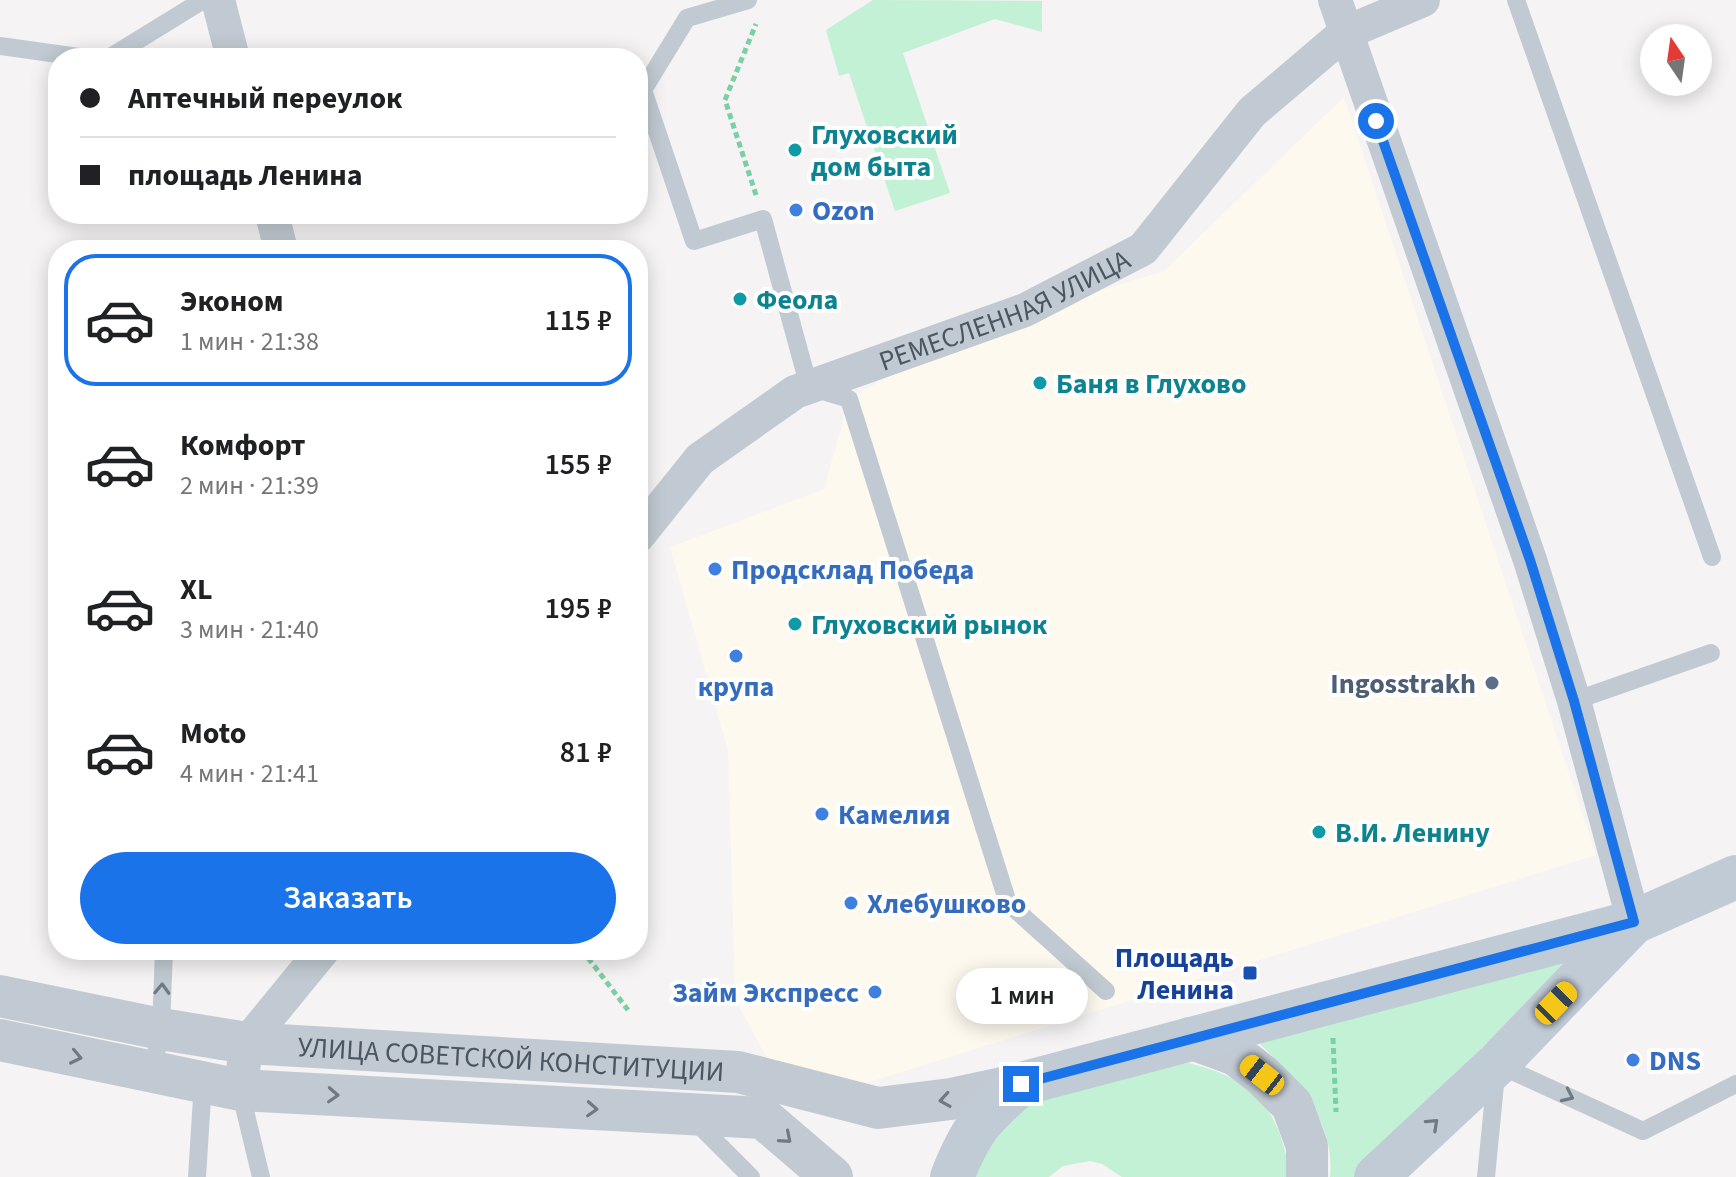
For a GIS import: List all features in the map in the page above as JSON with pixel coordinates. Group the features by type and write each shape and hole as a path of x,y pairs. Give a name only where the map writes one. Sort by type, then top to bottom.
{"main road":[{"path":"952,1177 967,1139 989,1111 1021,1084 1634,922 1736,877"},
{"path":"1376,1177 1497,1064 1634,922"}],"street":[{"path":"218,0 230,48"},
{"path":"1335,0 1530,560 1574,701 1634,922"},
{"name":"РЕМЕСЛЕННАЯ УЛИЦА","path":"648,524 700,459 795,392 1025,310 1143,249 1252,112 1345,33 1423,0"},
{"path":"222,1086 247,1043 315,960"},
{"name":"УЛИЦА СОВЕТСКОЙ КОНСТИТУЦИИ","path":"0,996 247,1043 738,1072 878,1108 951,1099 1021,1084"},
{"path":"1190,1038 1236,1055 1292,1105 1307,1146 1307,1177"},
{"name":"УЛИЦА СОВЕТСКОЙ КОНСТИТУЦИИ","path":"0,1040 222,1086 763,1118 832,1177"}],"lane":[{"path":"125,48 203,0"},
{"path":"1516,0 1712,557"},
{"path":"648,82 687,18 754,7"},
{"path":"0,46 48,53"},
{"path":"648,105 694,241 763,219 809,387 849,399 1008,903 1106,991"},
{"path":"1574,701 1711,653"},
{"path":"152,1073 161,1029 164,960"},
{"path":"1486,1177 1497,1064 1643,1131 1732,1090"},
{"path":"197,1177 222,1086"},
{"path":"222,1086 261,1177"},
{"path":"688,1114 751,1177"}],"path":[{"path":"754,7 725,100 763,219"},
{"path":"590,960 628,1010"},
{"path":"1333,1036 1336,1114"}],"shaded area":[{"path":"1344,97 1596,855 857,1086 774,1071 735,999 728,751 670,547 824,489 849,399 964,332 1164,271"}],"green space":[{"path":"873,0 1042,1 1042,32 995,19 903,53 950,193 895,211 849,73 839,76 826,30"},
{"path":"1571,957 1355,1177 1330,1177 1330,1157 1320,1119 1299,1086 1258,1042"},
{"path":"1188,1063 1231,1078 1248,1088 1261,1101 1279,1133 1290,1177 1122,1177 1102,1164 1090,1161 1063,1166 1049,1177 972,1177 994,1133 1011,1117 1033,1104 1084,1085"}],"place":[{"name":"Глуховский дом быта","path":"795,150"},
{"name":"Ozon","path":"796,210"},
{"name":"Феола","path":"740,299"},
{"name":"Баня в Глухово","path":"1040,383"},
{"name":"Продсклад Победа","path":"715,569"},
{"name":"Глуховский рынок","path":"795,624"},
{"name":"крупа","path":"736,656"},
{"name":"Ingosstrakh","path":"1492,683"},
{"name":"Камелия","path":"822,814"},
{"name":"В.И. Ленину","path":"1319,832"},
{"name":"Хлебушково","path":"851,903"},
{"name":"Площадь Ленина","path":"1250,973"},
{"name":"Займ Экспресс","path":"875,992"},
{"name":"DNS","path":"1633,1060"}],"route":[{"path":"1021,1084 1634,922 1574,701 1530,560 1376,121"}]}
